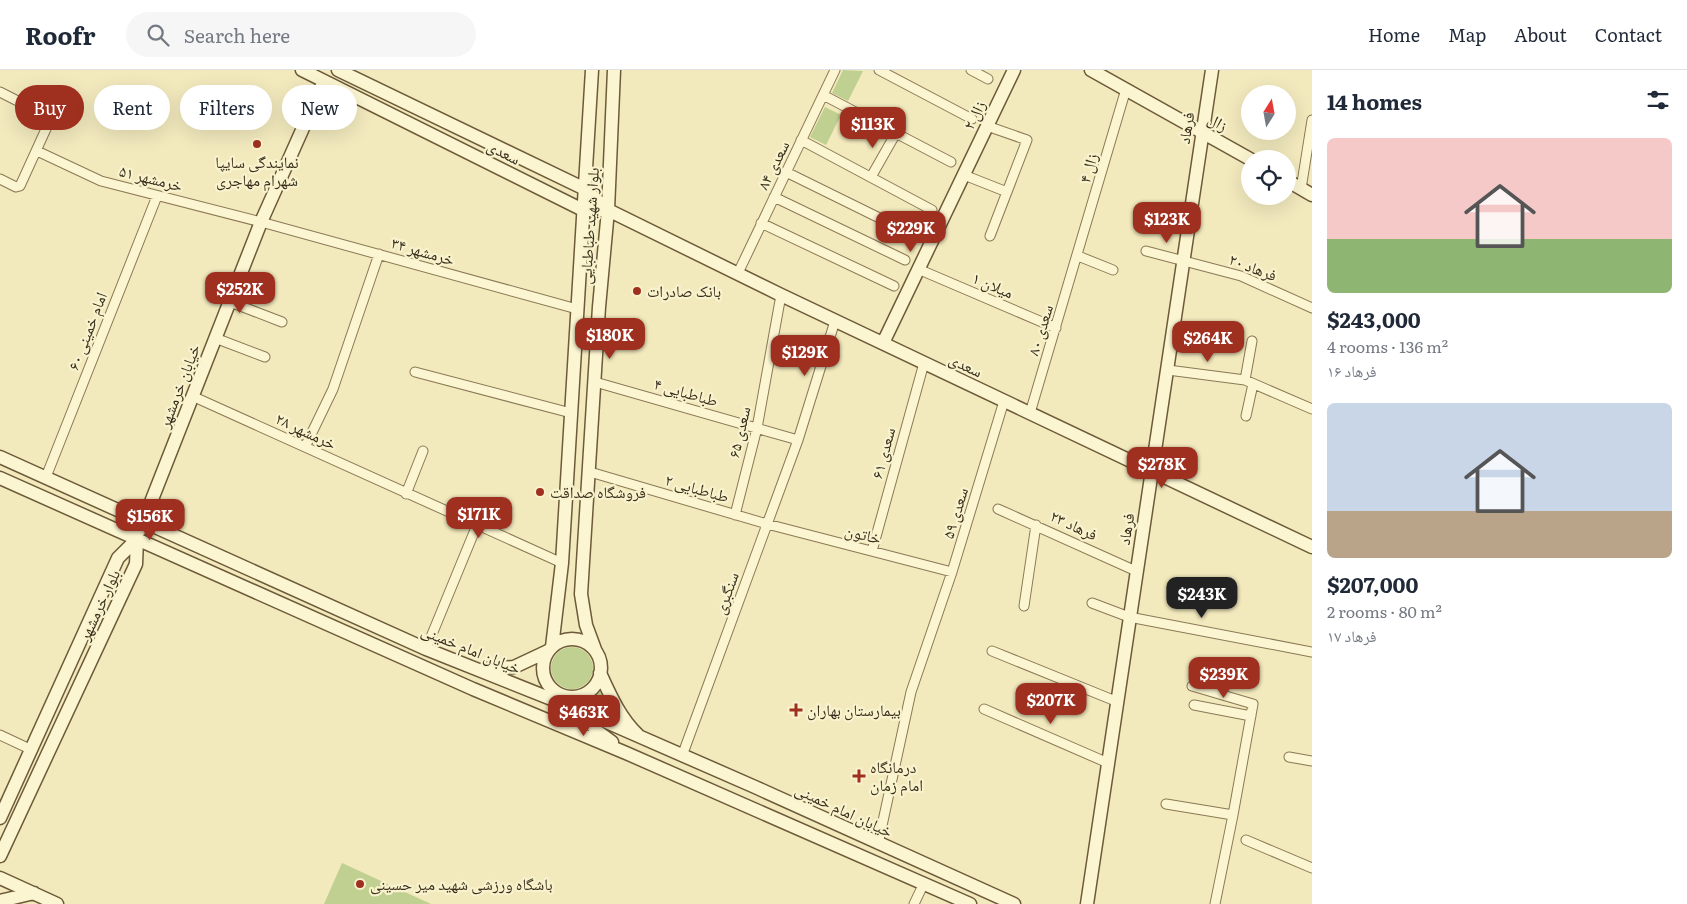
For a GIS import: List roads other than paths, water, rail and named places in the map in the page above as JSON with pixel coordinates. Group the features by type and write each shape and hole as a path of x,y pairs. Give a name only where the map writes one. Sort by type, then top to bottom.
{"main road":[{"name":"سعدی","path":"302,70 583,210"},
{"name":"سعدی","path":"338,70 583,188 608,210 781,295 1312,547"},
{"name":"بلوار شهید طباطبایی","path":"550,649 562,563 583,188 592,70"},
{"name":"بلوار شهید طباطبایی","path":"596,652 586,625 581,594 608,210 614,70"},
{"name":"زال ۲","path":"883,343 1014,70"},
{"name":"زال","path":"1092,70 1241,155"},
{"name":"فرهاد","path":"1087,904 1151,470 1168,370 1182,259 1212,70"},
{"name":"خیابان خرمشهر","path":"137,539 261,222 324,81"},
{"path":"583,210 608,210"},
{"name":"خیابان امام خمینی","path":"0,458 426,649 476,669 557,695 579,710 644,740 755,787 1014,904"},
{"name":"خیابان امام خمینی","path":"0,478 519,709 626,753 970,904"},
{"name":"بلوار خرمشهر","path":"0,818 118,558 137,539"},
{"name":"بلوار خرمشهر","path":"0,856 136,564 137,539"},
{"path":"476,669 514,667 560,642 570,639 580,640 589,644 596,652 599,658 600,673 613,701 629,727 644,740"},
{"path":"550,649 544,659 545,678 557,695 579,710 597,731 626,753"},
{"path":"519,709 557,695 576,696 592,688 600,673"},
{"path":"0,878 50,902"},
{"path":"0,901 34,893"}],"street":[{"name":"سعدی ۸۴","path":"738,273 835,70"},
{"path":"879,70 972,119"},
{"path":"971,70 988,79"},
{"name":"زال ۴","path":"1078,256 1126,89"},
{"path":"0,92 51,118 37,152 19,187 0,180"},
{"path":"823,95 951,162"},
{"path":"1306,192 1312,120"},
{"path":"987,126 1027,140 990,236"},
{"path":"871,177 896,133"},
{"path":"801,140 932,210"},
{"name":"خرمشهر ۵۱","path":"37,152 101,181 261,222"},
{"path":"786,172 916,236"},
{"path":"964,175 1007,192"},
{"name":"امام خمینی ۶۰","path":"46,477 157,196"},
{"path":"774,196 905,260"},
{"name":"خرمشهر ۳۴","path":"261,222 577,309"},
{"path":"761,223 894,286"},
{"name":"فرهاد ۲۰","path":"1146,251 1241,276 1312,308"},
{"path":"305,447 333,389 379,254"},
{"path":"1078,256 1114,270"},
{"name":"سعدی ۸۰","path":"1030,413 1078,256"},
{"name":"میلان ۱","path":"918,269 1056,328"},
{"name":"سعدی ۶۵","path":"735,515 757,428 781,295"},
{"path":"230,302 282,322"},
{"name":"سنگبری","path":"682,756 798,440 835,321"},
{"path":"215,338 264,358"},
{"path":"1246,416 1252,341"},
{"name":"سعدی ۶۱","path":"872,551 924,363"},
{"path":"1168,370 1249,382 1312,409"},
{"path":"415,372 571,413"},
{"name":"طباطبایی ۴","path":"595,382 798,440"},
{"name":"خرمشهر ۲۸","path":"192,396 562,563"},
{"name":"سعدی ۵۹","path":"878,844 911,692 952,572 1004,401"},
{"path":"406,494 423,451"},
{"name":"طباطبایی ۲","path":"590,472 767,524"},
{"name":"فرهاد ۲۳","path":"998,509 1136,570"},
{"name":"خاتون","path":"767,524 952,572"},
{"path":"426,649 477,525"},
{"path":"1024,606 1036,525"},
{"path":"1092,603 1129,617 1312,652"},
{"path":"992,651 1118,702"},
{"path":"1192,686 1253,704 1234,815 1215,904"},
{"path":"1194,706 1251,716"},
{"path":"984,709 1108,763"},
{"path":"0,735 32,750"},
{"path":"1289,756 1312,761"},
{"path":"1166,804 1234,815"},
{"path":"1246,840 1312,868"},
{"path":"914,904 924,883"}],"place":[{"name":"نمایندگی سایپا شهرام مهاجری","path":"257,144"},
{"name":"بانک صادرات","path":"637,291"},
{"name":"فروشگاه صداقت","path":"540,492"},
{"name":"بیمارستان بهاران","path":"796,710"},
{"name":"درمانگاه امام زمان","path":"859,776"},
{"name":"باشگاه ورزشی شهید میر حسینی","path":"360,884"}]}
